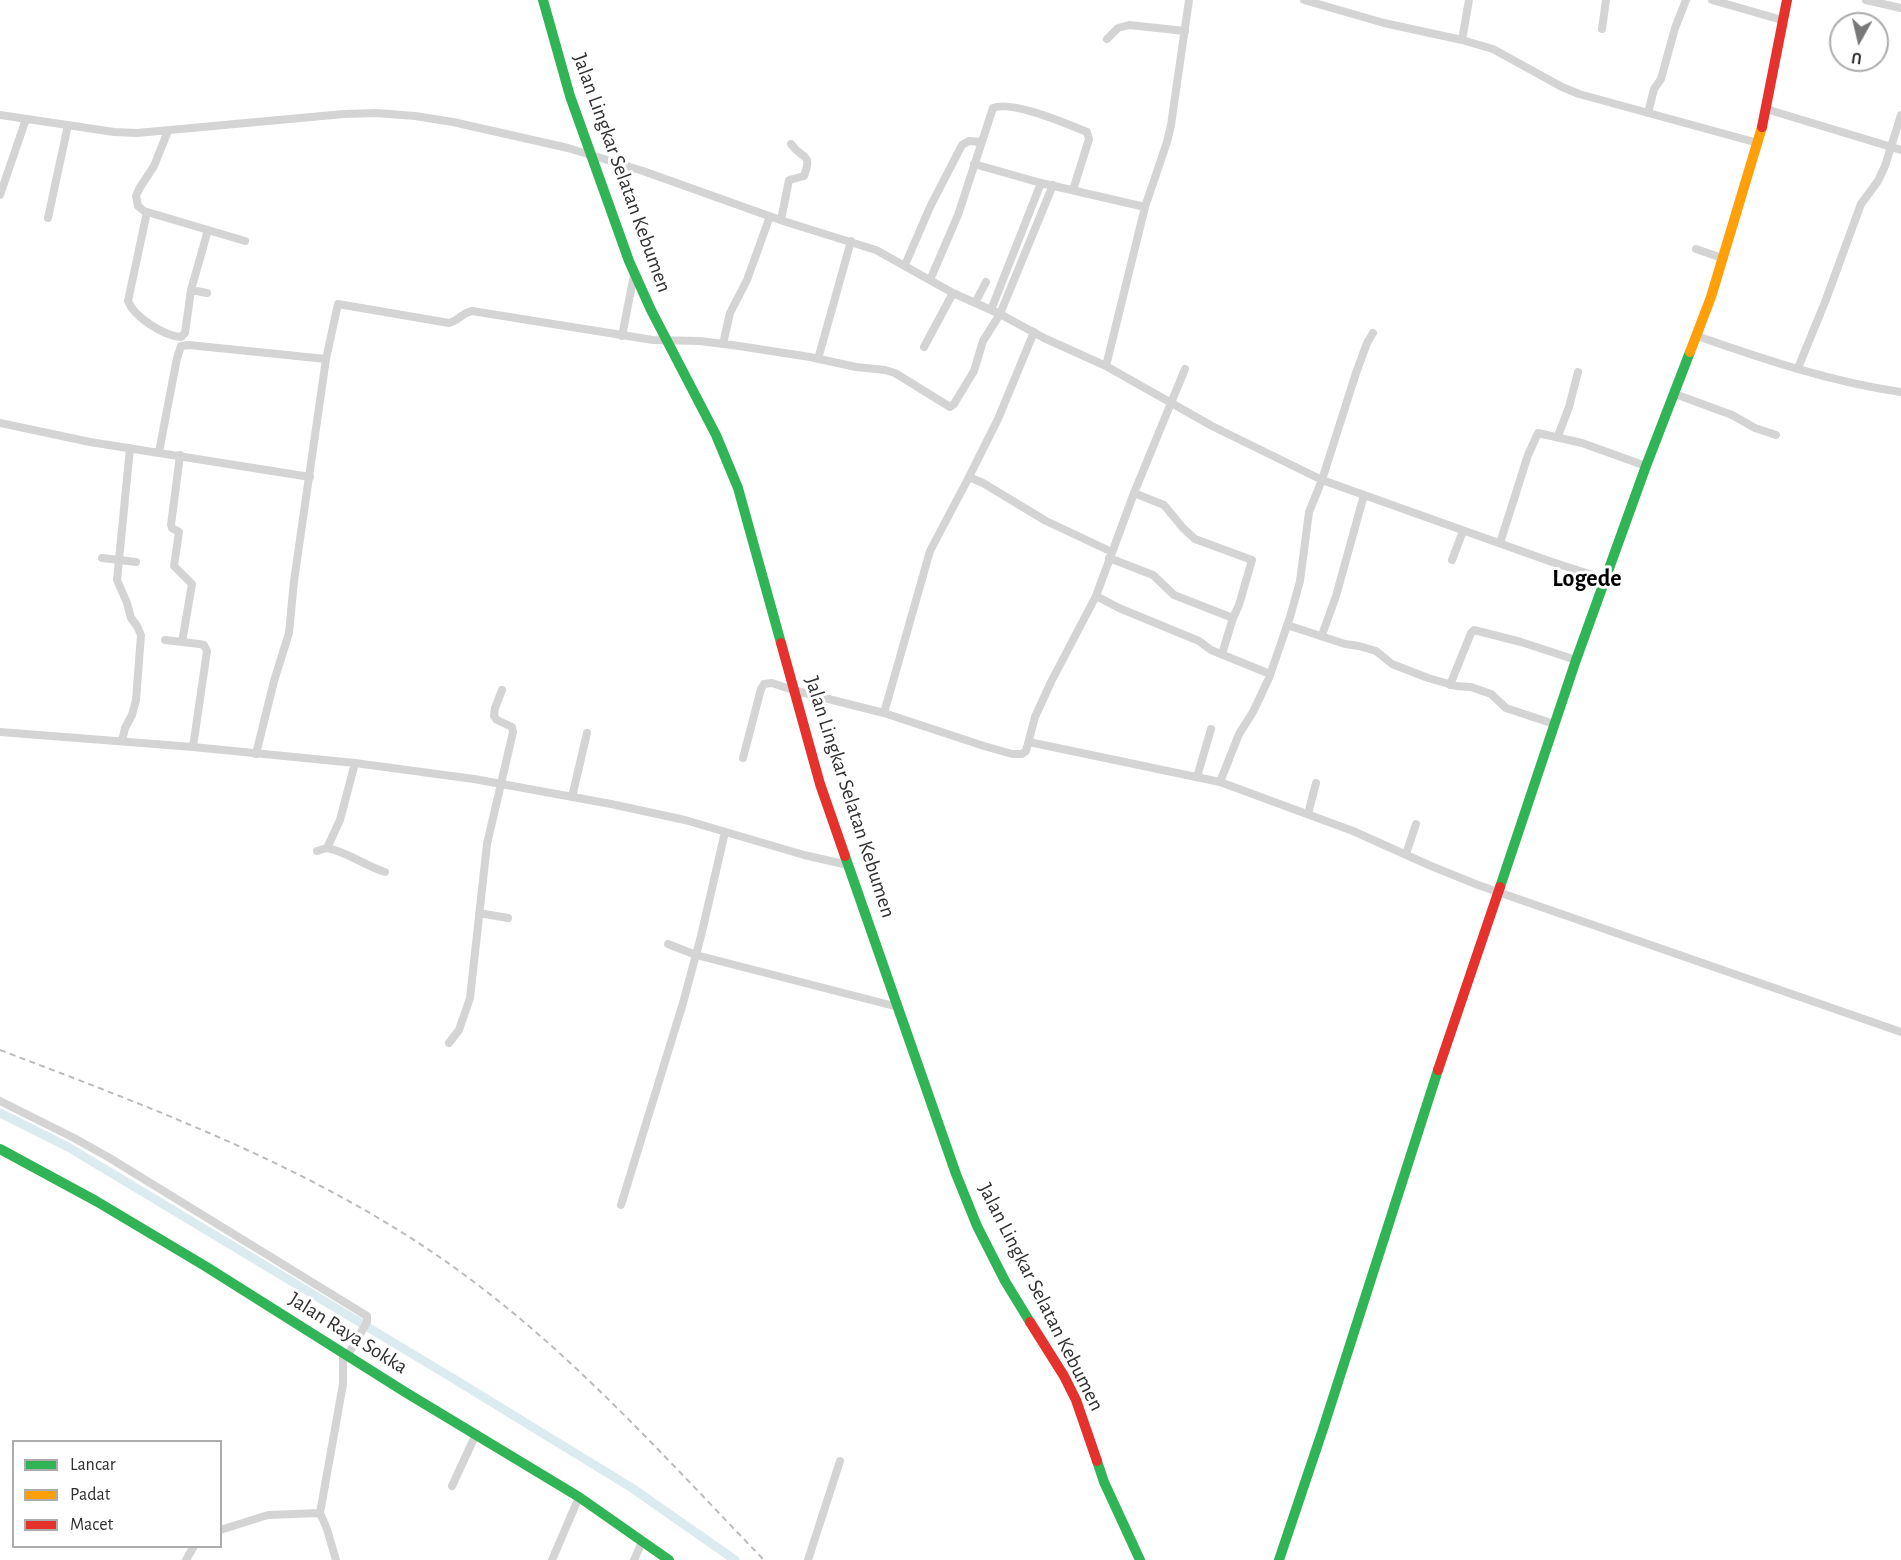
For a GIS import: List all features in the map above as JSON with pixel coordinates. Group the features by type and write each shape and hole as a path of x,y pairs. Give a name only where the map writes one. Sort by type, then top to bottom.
{"main road":[{"name":"Jalan Lingkar Selatan Kebumen","path":"543,0 549,26 590,155 634,273 666,340 705,409 738,488 820,784 936,1119 977,1226 1005,1281 1064,1376 1076,1400 1104,1482 1140,1560"},
{"path":"1279,1560 1447,1041 1554,724 1646,466 1711,297 1758,143 1787,0"},
{"name":"Jalan Raya Sokka","path":"0,1149 116,1213 205,1266 414,1398 579,1497 669,1560"}],"street":[{"path":"1106,366 1145,207 1167,142 1189,0"},
{"path":"1304,0 1384,23 1462,40 1493,50 1579,94 1758,143"},
{"path":"1462,40 1469,0"},
{"path":"1602,29 1606,0"},
{"path":"1648,113 1654,89 1661,79 1675,28 1686,0"},
{"path":"1712,0 1782,20"},
{"path":"1866,0 1901,8"},
{"path":"1107,39 1118,28 1129,24 1185,31"},
{"path":"930,280 955,223 993,108 1011,107 1050,117 1087,132 1089,139 1073,190"},
{"path":"1766,109 1901,150"},
{"path":"0,114 126,133 344,114 405,115 453,122 568,148 876,250 953,293 1106,366 1222,431 1322,480 1605,579"},
{"path":"1798,369 1852,226 1861,204 1878,181 1901,115"},
{"path":"0,195 26,119"},
{"path":"48,218 68,125"},
{"path":"168,131 154,166 136,196 138,206 147,212 245,241"},
{"path":"905,266 927,213 962,145 969,141 981,142"},
{"path":"781,220 789,180 804,176 808,160 791,144"},
{"path":"974,164 1041,183 1145,207"},
{"path":"991,310 1041,183"},
{"path":"256,753 289,633 319,401 339,304 449,323 472,311 622,336 723,344 818,358 856,367 885,369 950,407 974,371 983,341 1000,314 1053,185"},
{"path":"147,212 128,304 159,330 176,336 183,335"},
{"path":"723,344 730,313 747,280 770,216"},
{"path":"189,345 183,335 190,290 204,250 208,230"},
{"path":"818,358 851,241"},
{"path":"1696,249 1722,258"},
{"path":"622,336 634,273"},
{"path":"975,303 986,282"},
{"path":"190,290 207,293"},
{"path":"924,347 953,293"},
{"path":"884,713 930,551 998,419 1034,332"},
{"path":"1220,782 1231,753 1270,674 1287,625 1300,581 1310,512 1356,373 1373,333"},
{"path":"1696,336 1798,369 1901,392"},
{"path":"159,452 181,346 326,359"},
{"path":"743,758 762,686 769,682 884,713 984,747 1012,754 1022,754 1026,751 1035,717 1096,596 1134,493 1185,369"},
{"path":"1558,436 1569,407 1578,372"},
{"path":"1675,394 1732,415 1755,428 1776,435"},
{"path":"0,423 90,442 310,477"},
{"path":"1500,543 1519,482 1536,435 1540,432 1582,443 1646,466"},
{"path":"123,741 125,728 136,700 141,635 131,618 118,583 118,560 130,448"},
{"path":"180,455 171,525 179,532 174,566 191,583 182,642"},
{"path":"969,477 983,483 1046,522 1154,575 1174,595 1233,618"},
{"path":"1134,493 1164,505 1195,539 1252,560 1239,606 1221,654"},
{"path":"1322,635 1336,596 1364,495"},
{"path":"1452,560 1463,531"},
{"path":"102,558 136,562"},
{"path":"1096,596 1199,641 1211,650 1270,674"},
{"path":"1287,625 1345,644 1376,651 1396,666 1450,685 1470,687 1491,694 1506,708 1554,724"},
{"path":"1450,685 1473,630 1576,660"},
{"path":"165,640 204,645 207,651 193,747"},
{"path":"449,1043 459,1030 470,998 490,821 513,729 494,716 502,690"},
{"path":"1197,777 1211,729"},
{"path":"0,732 256,753 451,776 685,820 848,866"},
{"path":"572,798 587,733"},
{"path":"1029,742 1220,782 1353,831 1455,876 1901,1032"},
{"path":"327,848 340,820 355,763"},
{"path":"1308,814 1316,783"},
{"path":"1406,854 1416,824"},
{"path":"621,1205 683,1004 725,832"},
{"path":"317,851 327,848 340,852 385,872"},
{"path":"479,913 508,918"},
{"path":"668,944 696,955 899,1007"},
{"path":"0,1101 74,1138 124,1167 367,1316 367,1322 346,1354 342,1392 320,1513 336,1560"},
{"path":"452,1486 476,1434"},
{"path":"808,1560 840,1461"},
{"path":"552,1560 579,1497"},
{"path":"222,1529 268,1515 320,1513"},
{"path":"634,1560 642,1542"}],"waterway":[{"path":"0,1113 68,1147 454,1379 632,1488 735,1560"}],"railway":[{"path":"0,1050 123,1097 244,1148 360,1208 416,1242 470,1279 549,1343 623,1414 764,1560"}],"traffic: fast":[{"path":"543,0 570,96 629,261 651,310 716,435 738,488 781,643"},
{"path":"1500,887 1576,660 1690,352"},
{"path":"845,856 956,1174 977,1226 1005,1281 1030,1322"},
{"path":"1279,1560 1438,1070"},
{"path":"0,1149 96,1201 205,1266 405,1392 579,1497 669,1560"},
{"path":"1097,1461 1104,1482 1140,1560"}],"traffic: slow":[{"path":"1690,352 1711,297 1762,127"}],"traffic: jam":[{"path":"1762,127 1787,0"},
{"path":"781,643 820,784 845,856"},
{"path":"1438,1070 1500,887"},
{"path":"1030,1322 1064,1376 1076,1400 1097,1461"}],"district":[{"name":"Logede","path":"1587,579"}]}
